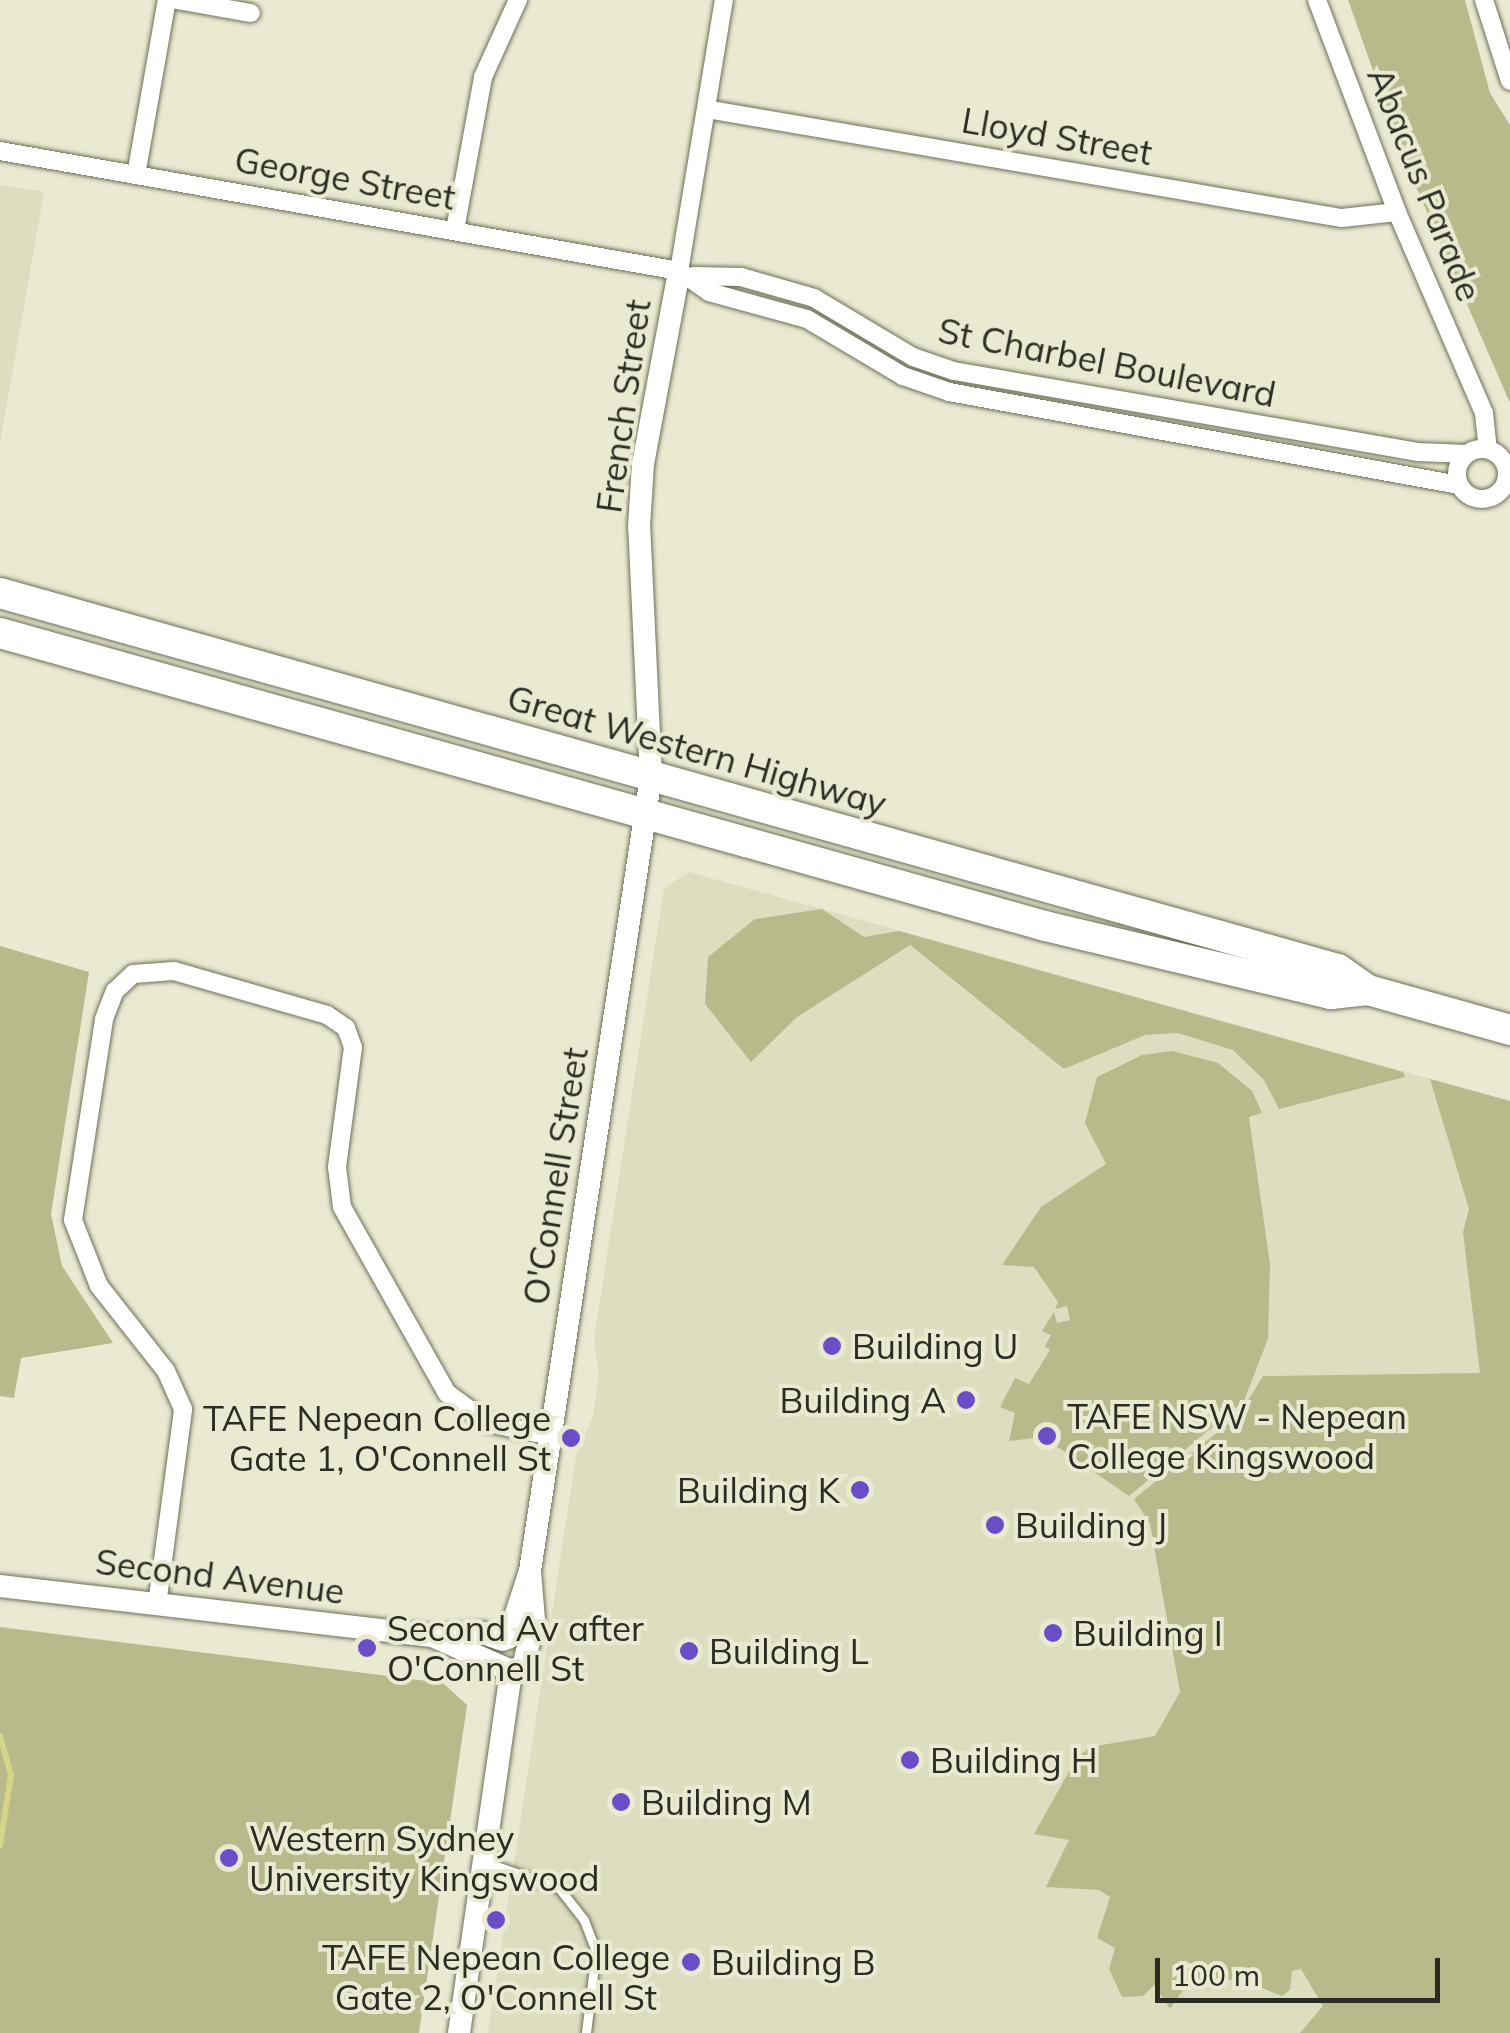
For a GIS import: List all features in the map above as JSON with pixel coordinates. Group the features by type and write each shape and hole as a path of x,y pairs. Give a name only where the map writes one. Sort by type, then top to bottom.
{"highway":[{"name":"Great Western Highway","path":"0,593 649,794 1045,926 1331,994 1368,990 1510,1030"},
{"name":"Great Western Highway","path":"0,632 649,794"}],"street":[{"path":"136,175 167,0"},
{"path":"177,0 251,13"},
{"path":"455,230 483,76 518,0"},
{"path":"686,274 724,0"},
{"name":"Abacus Parade","path":"1317,0 1397,212 1484,413 1488,449"},
{"path":"1484,0 1502,34 1510,81"},
{"name":"Lloyd Street","path":"706,109 1342,218 1397,212"},
{"name":"George Street","path":"0,151 686,274"},
{"name":"St Charbel Boulevard","path":"686,274 741,277 814,298 913,357 954,371 1417,452 1467,454"},
{"name":"St Charbel Boulevard","path":"686,274 710,292 807,319 903,376 950,392 1460,484"},
{"name":"French Street","path":"649,794 639,527 644,464 686,274"},
{"path":"1488,449 1501,457 1509,479 1500,492 1486,499 1470,496 1460,484 1459,465 1467,454 1488,449"},
{"name":"O'Connell Street","path":"459,2033 484,1862 505,1653 530,1571 649,794"},
{"path":"157,1605 183,1409 166,1371 100,1286 73,1220 106,1009 133,974 174,971 327,1014 346,1028 354,1047 337,1167 342,1207 447,1393 488,1423 551,1436"},
{"name":"O'Connell Street","path":"505,1653 523,1640 530,1650 530,1571"},
{"name":"Second Avenue","path":"0,1586 432,1636 464,1632 505,1653"}],"lane":[{"path":"484,1862 559,1888 584,1920 596,1952 586,2033"}],"shaded area":[{"path":"1348,0 1465,0 1490,93 1510,125 1510,403 1407,166"},
{"path":"1,185 44,192 0,443 0,190"},
{"name":"TAFE NSW - Nepean College Kingswood","path":"689,872 1510,1101 1510,2033 488,2033 576,1456 593,1416 599,1375 594,1339 664,888"},
{"path":"822,909 864,937 899,931 1403,1072 1405,1077 1279,1109 1264,1080 1233,1050 1178,1033 1145,1035 1064,1069 910,945 797,1017 751,1062 705,1004 708,957 755,919"},
{"path":"0,946 89,972 51,1214 62,1266 113,1343 21,1358 14,1398 0,1396"},
{"path":"1172,1051 1218,1063 1252,1091 1262,1113 1249,1117 1270,1264 1268,1339 1244,1401 1129,1496 1043,1437 1009,1441 1015,1413 1000,1407 1015,1378 1029,1384 1050,1350 1045,1346 1051,1335 1042,1331 1054,1312 1057,1323 1070,1320 1067,1306 1055,1309 1058,1302 1034,1267 1002,1265 1041,1207 1106,1164 1085,1123 1097,1077 1142,1055"},
{"path":"1430,1079 1510,1101 1510,2033 1300,2033 1323,2006 1301,1969 1292,1971 1290,1990 1282,1996 1245,1981 1212,1978 1190,1980 1170,2009 1154,1985 1143,1996 1122,1997 1109,1969 1115,1948 1097,1938 1110,1897 1099,1890 1046,1887 1069,1840 1034,1834 1076,1759 1090,1747 1155,1736 1180,1692 1150,1524 1134,1499 1239,1415 1263,1376 1480,1373 1463,1232 1469,1209"},
{"name":"Western Sydney University Kingswood","path":"0,1627 443,1683 467,1705 419,2033 0,2033"}],"waterway":[{"path":"0,1736 11,1775 0,1845"}],"place":[{"name":"Building U","path":"832,1346"},
{"name":"Building A","path":"966,1400"},
{"name":"TAFE NSW - Nepean College Kingswood","path":"1047,1436"},
{"name":"TAFE Nepean College Gate 1, O'Connell St","path":"571,1438"},
{"name":"Building K","path":"860,1490"},
{"name":"Building J","path":"995,1525"},
{"name":"Building I","path":"1053,1633"},
{"name":"Second Av after O'Connell St","path":"367,1648"},
{"name":"Building L","path":"689,1651"},
{"name":"Building H","path":"910,1760"},
{"name":"Building M","path":"621,1802"},
{"name":"Western Sydney University Kingswood","path":"229,1858"},
{"name":"TAFE Nepean College Gate 2, O'Connell St","path":"496,1920"},
{"name":"Building B","path":"691,1962"}]}
